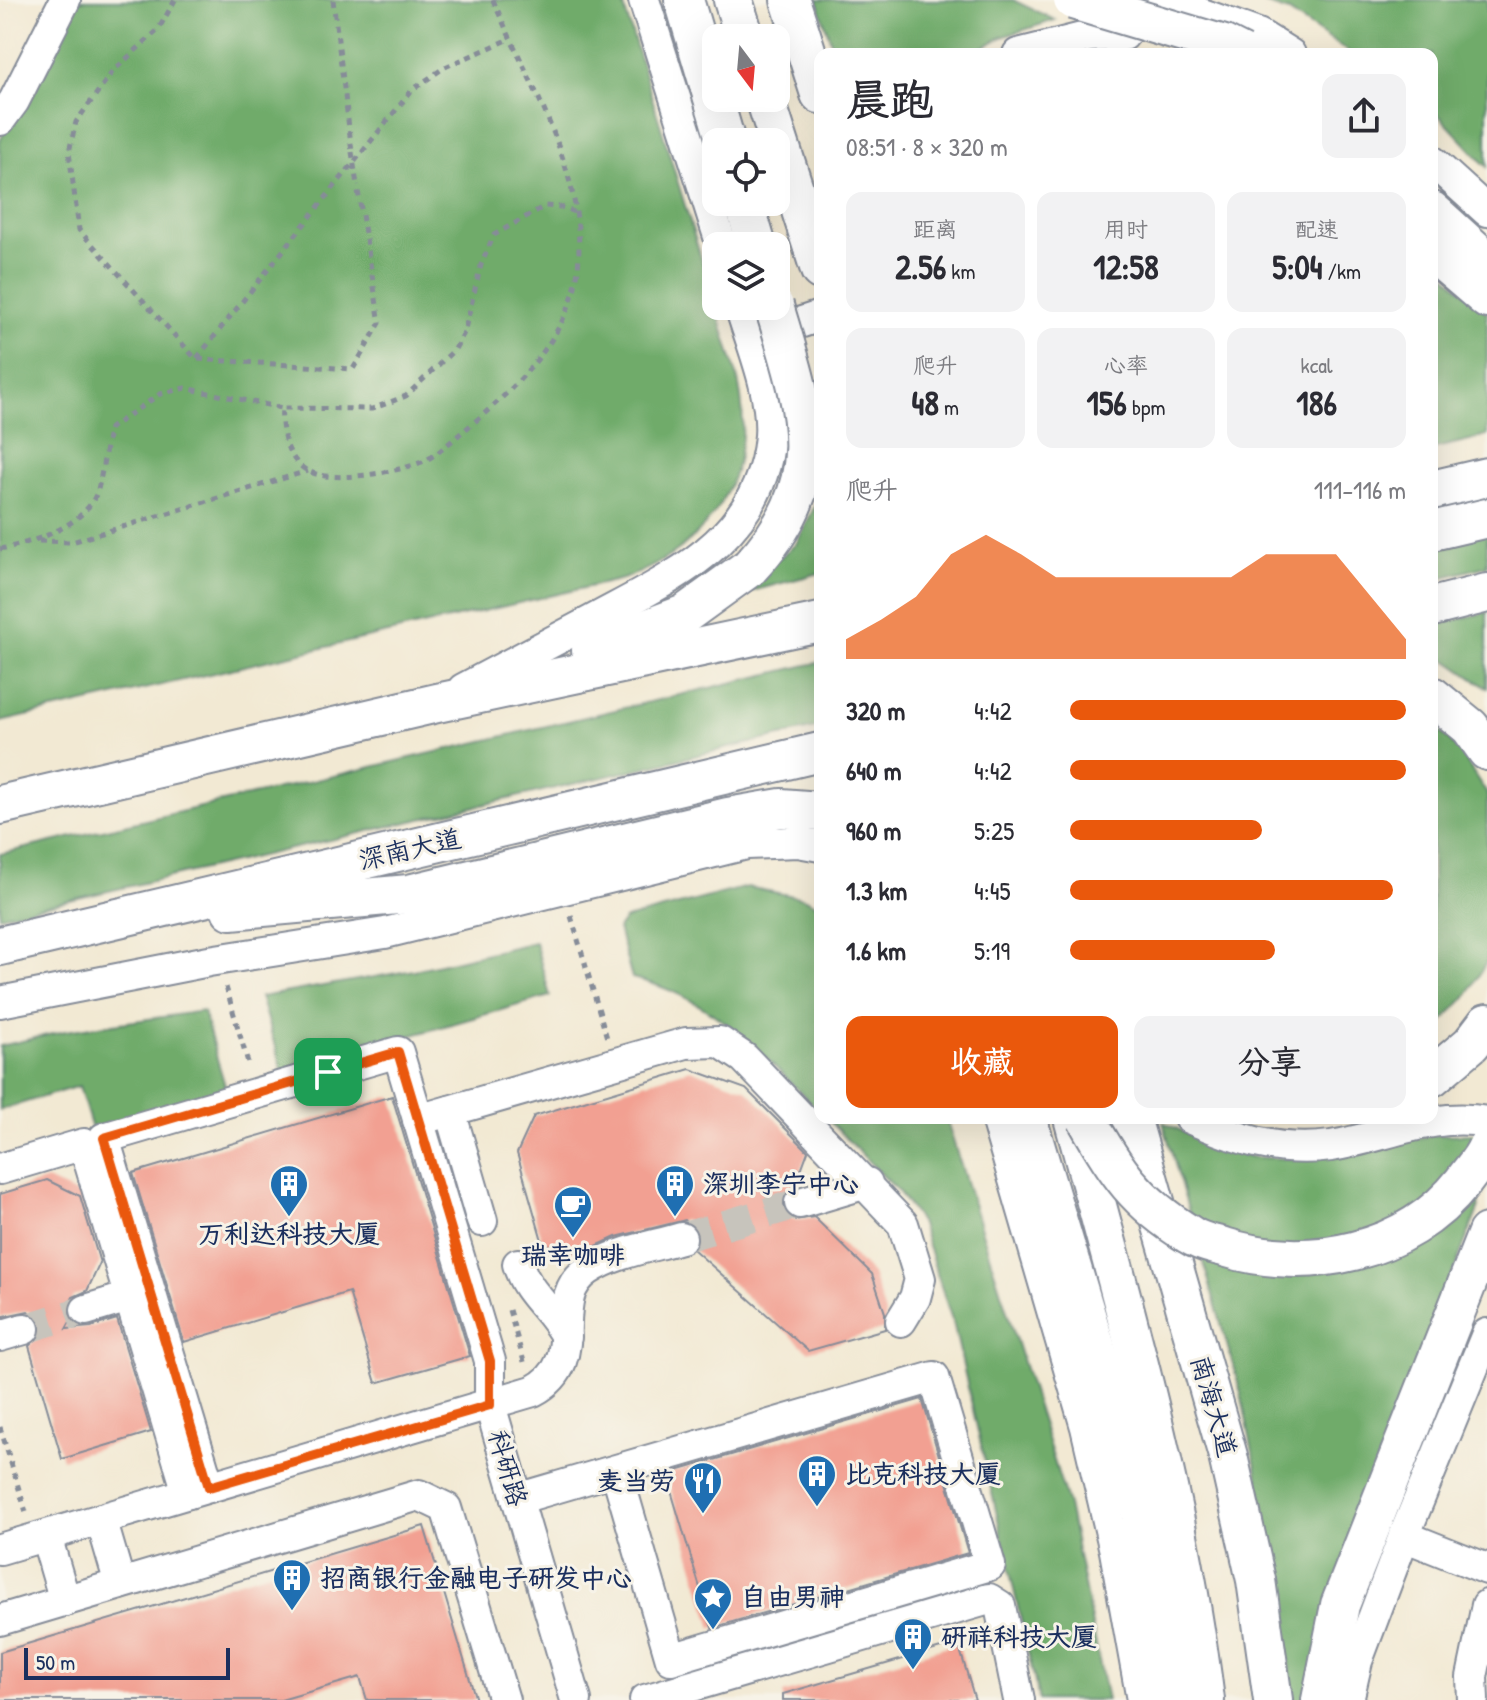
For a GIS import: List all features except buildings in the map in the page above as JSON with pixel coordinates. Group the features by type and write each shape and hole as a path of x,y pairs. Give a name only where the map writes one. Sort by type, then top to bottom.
{"main road":[{"path":"790,0 814,75"},
{"path":"1073,0 1230,48"},
{"path":"687,11 722,128"},
{"path":"769,112 814,251"},
{"path":"1438,216 1487,261"},
{"path":"1438,257 1487,299"},
{"path":"437,703 627,638 685,614 750,567 772,544 789,517 801,487 806,455 794,373 778,320"},
{"path":"1438,489 1487,477"},
{"path":"1438,530 1487,518"},
{"path":"1438,605 1487,593"},
{"path":"0,805 437,703 814,623"},
{"path":"1438,701 1470,727 1487,751"},
{"path":"0,780 219,752"},
{"name":"深南大道","path":"9,945 814,753"},
{"path":"105,920 409,894 728,817 781,808 814,811"},
{"path":"1438,1072 1471,1044 1487,1023"},
{"path":"1029,1124 1102,1368 1141,1515 1172,1700"},
{"path":"1075,1124 1153,1409 1176,1512 1205,1700"},
{"path":"1089,1124 1110,1161 1139,1200 1193,1238 1282,1260 1337,1256 1403,1233 1447,1202 1487,1147"},
{"name":"南海大道","path":"1133,1124 1228,1456 1256,1580 1273,1700"},
{"path":"1321,1700 1340,1605 1487,1233"}],"street":[{"path":"0,120 14,101 65,0"},
{"path":"644,0 718,232"},
{"path":"1042,48 1090,36 1124,35 1147,0"},
{"path":"1163,0 1258,34 1280,48"},
{"path":"1438,166 1487,211"},
{"path":"749,339 814,318"},
{"path":"437,703 697,563 729,533 764,470 770,434 767,398 744,320"},
{"path":"0,1002 209,961 385,933 747,844 798,842 814,845"},
{"path":"418,1120 703,1040 732,1047 867,1183 903,1224 920,1279 915,1298 901,1321"},
{"path":"198,1490 104,1138 398,1052 490,1361 490,1405 545,1385 564,1359 568,1300 577,1280 587,1271 614,1257 681,1238"},
{"path":"450,1111 482,1221"},
{"path":"1438,1121 1467,1118 1487,1122"},
{"path":"998,1124 1086,1427 1115,1551 1142,1700"},
{"path":"1202,1124 1240,1141 1291,1148 1331,1146 1420,1124"},
{"path":"0,1169 84,1144 129,1297 198,1490"},
{"path":"800,1203 867,1183"},
{"path":"518,1264 525,1286 555,1317 566,1337"},
{"path":"86,1310 129,1297"},
{"path":"1348,1700 1357,1661 1404,1536 1487,1334"},
{"path":"517,1499 616,1470 934,1377 990,1565 671,1659 616,1470"},
{"name":"科研路","path":"0,1549 37,1528 101,1519 490,1405 576,1700"},
{"path":"0,1620 419,1495 446,1508 504,1700"},
{"path":"101,1519 120,1584"},
{"path":"37,1528 65,1601"},
{"path":"1404,1536 1487,1569"},
{"path":"645,1700 989,1599 1000,1606 1019,1700"},
{"path":"1473,1700 1472,1677 1487,1605"}],"path":[{"path":"175,0 158,30 113,71 76,122 69,152 79,230 196,359 353,369 380,323 357,185 333,0"},
{"path":"35,541 72,542 308,471 361,475 424,461 501,401 553,335 572,297 578,267 574,212 554,131 493,0"},
{"path":"196,359 412,90 445,67 510,39"},
{"path":"0,549 52,535 75,518 97,493 110,428 160,394 185,388 282,408 372,409 406,396 455,349 464,333 481,265 494,235 545,206 574,212"},
{"path":"282,408 279,428 297,460 308,471"},
{"path":"571,916 614,1063"},
{"path":"226,987 257,1093"},
{"path":"0,1427 37,1528"}],"green space":[{"path":"73,0 622,0 702,261 702,320 720,320 736,372 742,407 742,440 735,471 723,499 683,547 655,565 623,579 0,722 0,140"},
{"path":"817,0 1013,0 1055,20 1002,37 981,48 833,48"},
{"path":"1252,0 1487,0 1487,167 1438,114 1438,48 1343,48 1289,12"},
{"path":"1438,268 1487,313 1487,436 1438,448"},
{"path":"814,508 814,575 733,596 796,544"},
{"path":"1487,509 1487,566 1438,578 1438,521"},
{"path":"1487,612 1487,688 1438,654 1438,624"},
{"path":"814,663 814,728 0,916 0,854"},
{"path":"1438,730 1458,749 1487,794 1487,961 1467,996 1438,1026"},
{"path":"747,887 804,898 814,903 814,1106 757,1050 712,1014 688,999 632,978 618,929 625,919"},
{"path":"535,942 550,996 283,1072 260,997 414,970"},
{"path":"203,1011 226,1089 92,1129 79,1086 0,1110 0,1046 65,1031"},
{"path":"832,1124 948,1124 1068,1505 1107,1700 1039,1700 954,1326 920,1222 898,1191"},
{"path":"1164,1124 1207,1143 1252,1157 1302,1159 1434,1135 1477,1134 1479,1207 1354,1522 1308,1700 1294,1700 1273,1552 1241,1393"}],"tunnel":[{"path":"681,1238 800,1203"},
{"path":"24,1329 86,1310"}],"place":[{"name":"万利达科技大厦","path":"289,1218"},
{"name":"深圳李宁中心","path":"675,1218"},
{"name":"瑞幸咖啡","path":"573,1239"},
{"name":"比克科技大厦","path":"817,1508"},
{"name":"麦当劳","path":"703,1515"},
{"name":"招商银行金融电子研发中心","path":"292,1612"},
{"name":"自由男神","path":"713,1631"},
{"name":"研祥科技大厦","path":"913,1671"}],"route":[{"path":"398,1052 490,1361 490,1405 209,1487 104,1138 328,1072 398,1052"}]}
